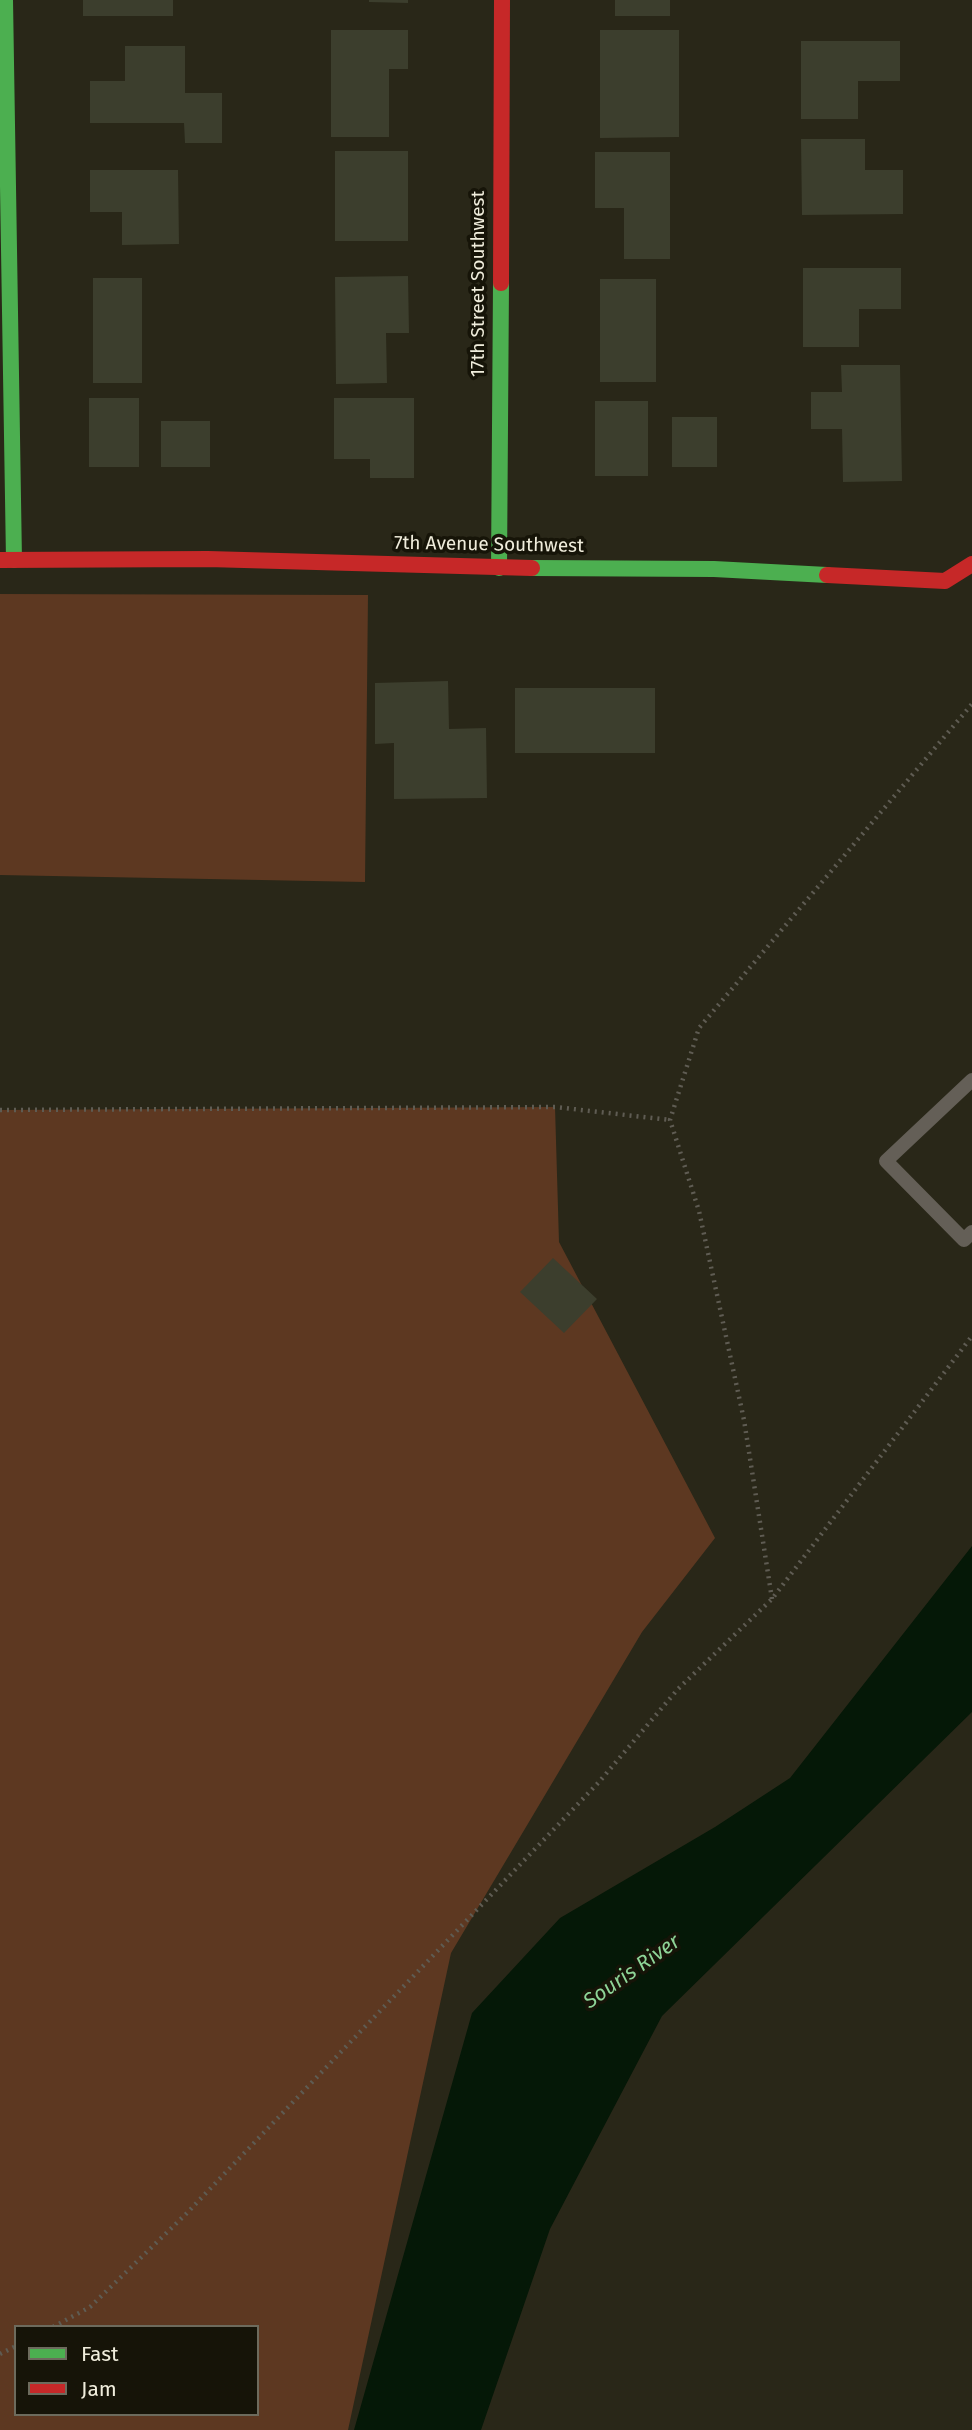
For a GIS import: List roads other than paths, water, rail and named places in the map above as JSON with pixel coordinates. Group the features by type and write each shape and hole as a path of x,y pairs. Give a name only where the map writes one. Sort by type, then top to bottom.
{"street":[{"path":"5,0 7,560"},
{"name":"17th Street Southwest","path":"499,568 502,0"},
{"name":"7th Avenue Southwest","path":"7,560 208,559 499,568 714,569 944,581 972,564"}],"lane":[{"path":"972,1080 886,1161 964,1240 972,1232"}],"water":[{"name":"Souris River","path":"972,1546 972,1712 662,2016 550,2229 481,2430 354,2430 472,2013 560,1918 715,1827 790,1778"}]}
